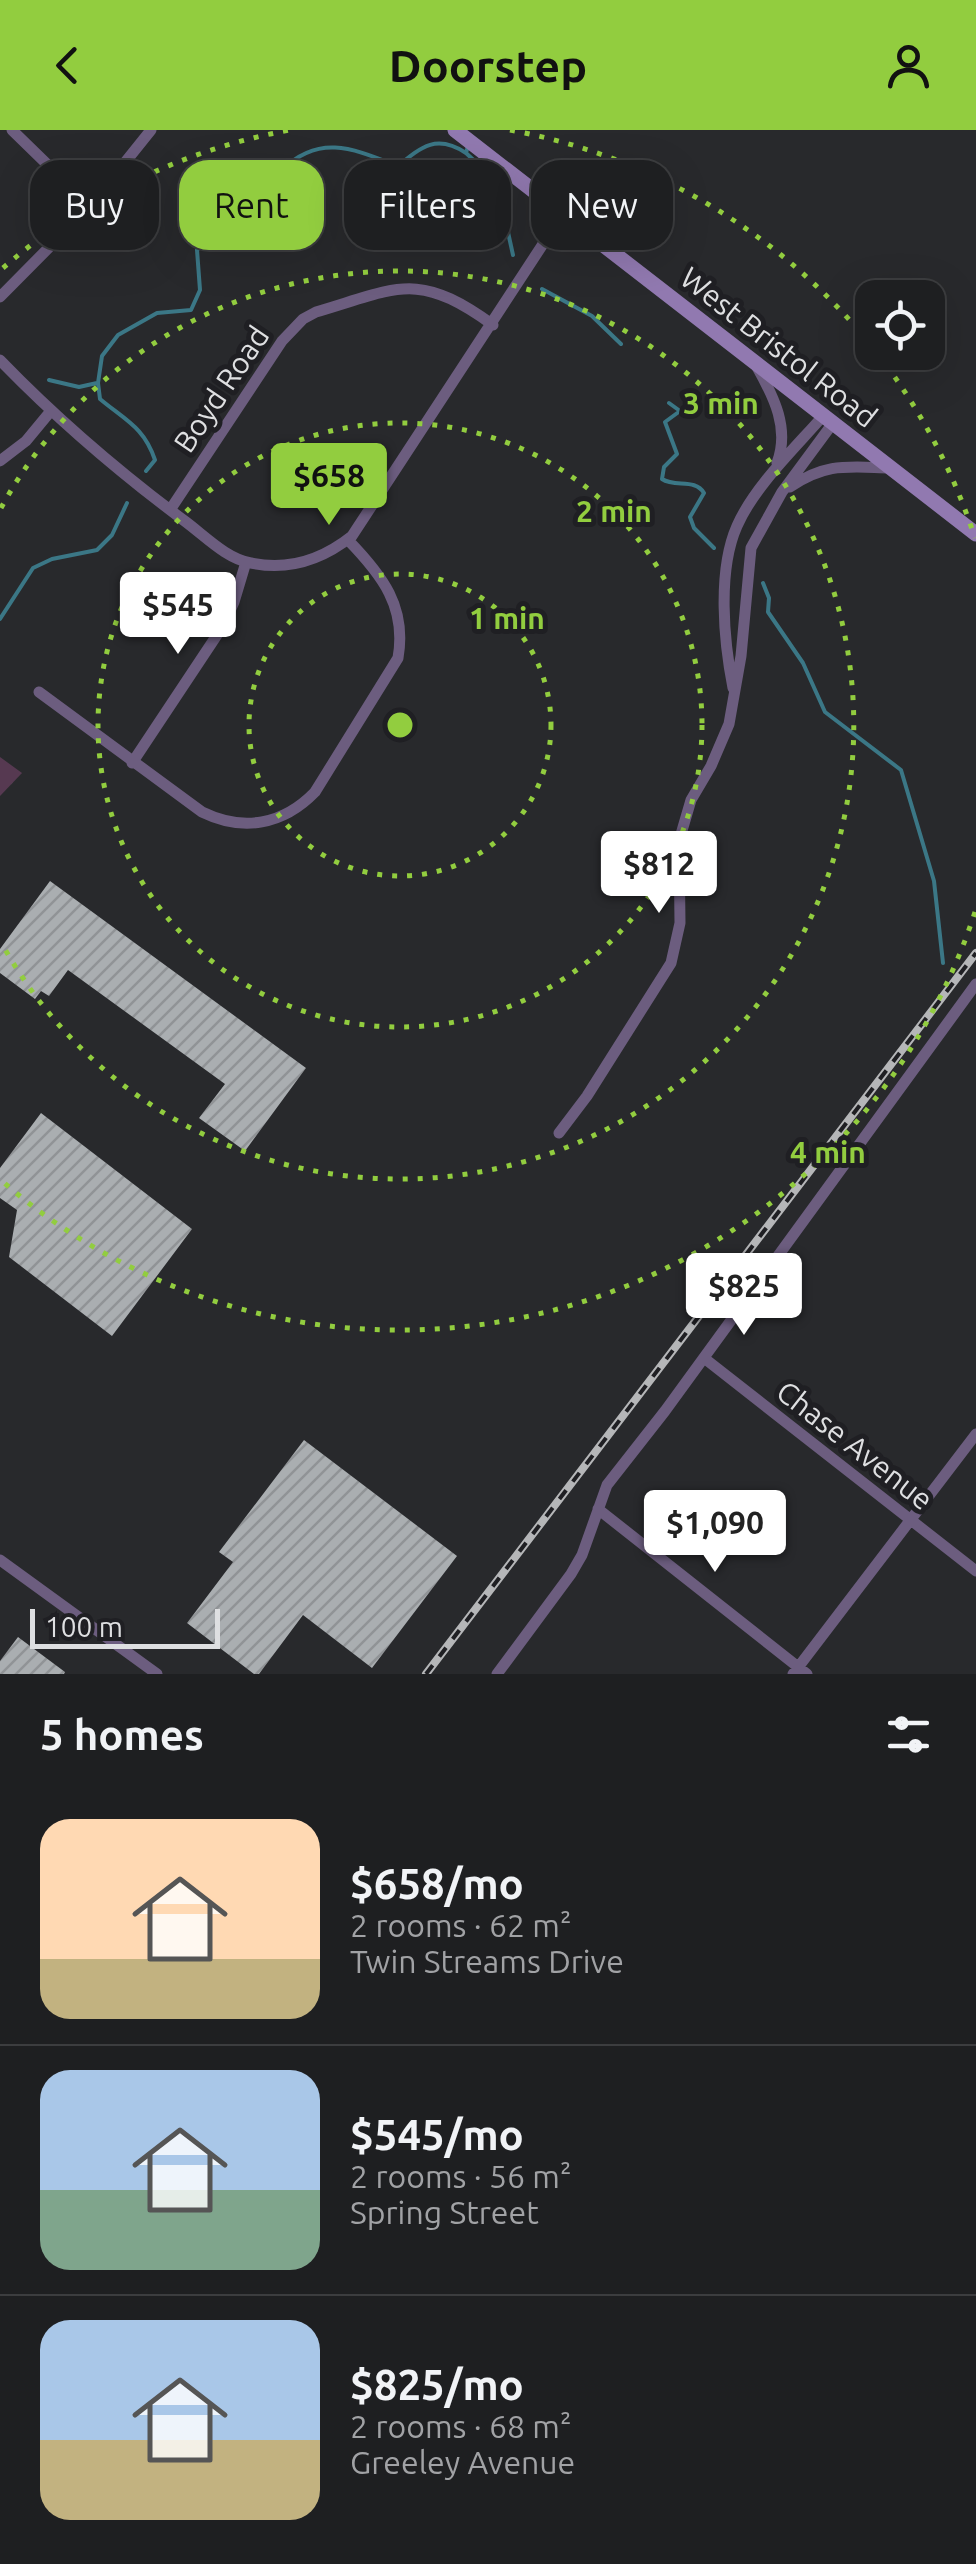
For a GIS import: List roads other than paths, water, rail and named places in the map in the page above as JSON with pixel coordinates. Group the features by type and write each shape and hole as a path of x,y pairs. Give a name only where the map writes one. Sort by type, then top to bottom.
{"main road":[{"name":"West Bristol Road","path":"454,130 531,191"},
{"name":"West Bristol Road","path":"608,250 976,534"}],"street":[{"path":"12,130 43,160"},
{"path":"127,160 151,130"},
{"path":"0,297 46,250"},
{"path":"0,360 50,412 117,470 219,548 246,562 303,562 320,558 348,540 365,520 540,250"},
{"name":"Boyd Road","path":"170,510 282,341 316,312 410,286 449,297 493,325"},
{"path":"756,364 780,419 781,452 772,475"},
{"path":"0,461 26,440 50,412"},
{"path":"734,692 726,653 729,549 743,516 772,475 828,420"},
{"path":"558,1133 587,1096 671,964 680,923 680,841 685,814 723,742 745,630 748,559 756,534 828,420"},
{"path":"782,492 822,469 891,468"},
{"path":"39,692 202,812 229,823 260,824 280,818 304,804 315,792 393,670 401,640 396,603 390,591 348,540"},
{"path":"132,763 223,626 246,562"},
{"path":"500,1673 582,1555 607,1486 976,984"},
{"name":"Chase Avenue","path":"704,1358 976,1571"},
{"path":"598,1509 799,1672 976,1434"},
{"path":"0,1560 154,1673"}],"waterway":[{"path":"146,471 155,460 145,440 133,425 100,399 102,356 118,335 157,313 191,310 200,290 197,250 246,228 272,180 310,151 352,150 398,166 438,143 466,153"},
{"path":"468,146 466,153 497,182 513,255"},
{"path":"542,289 592,316 621,344"},
{"path":"49,380 79,387 97,383"},
{"path":"669,403 680,411 665,422 677,454 664,467 662,479 695,486 704,493 690,517 694,528 714,548"},
{"path":"0,619 33,568 52,559 97,550 112,535 127,503"},
{"path":"763,583 769,598 768,612 803,663 825,712 901,770 934,881 943,963"}],"railway":[{"path":"426,1674 976,953"}]}
